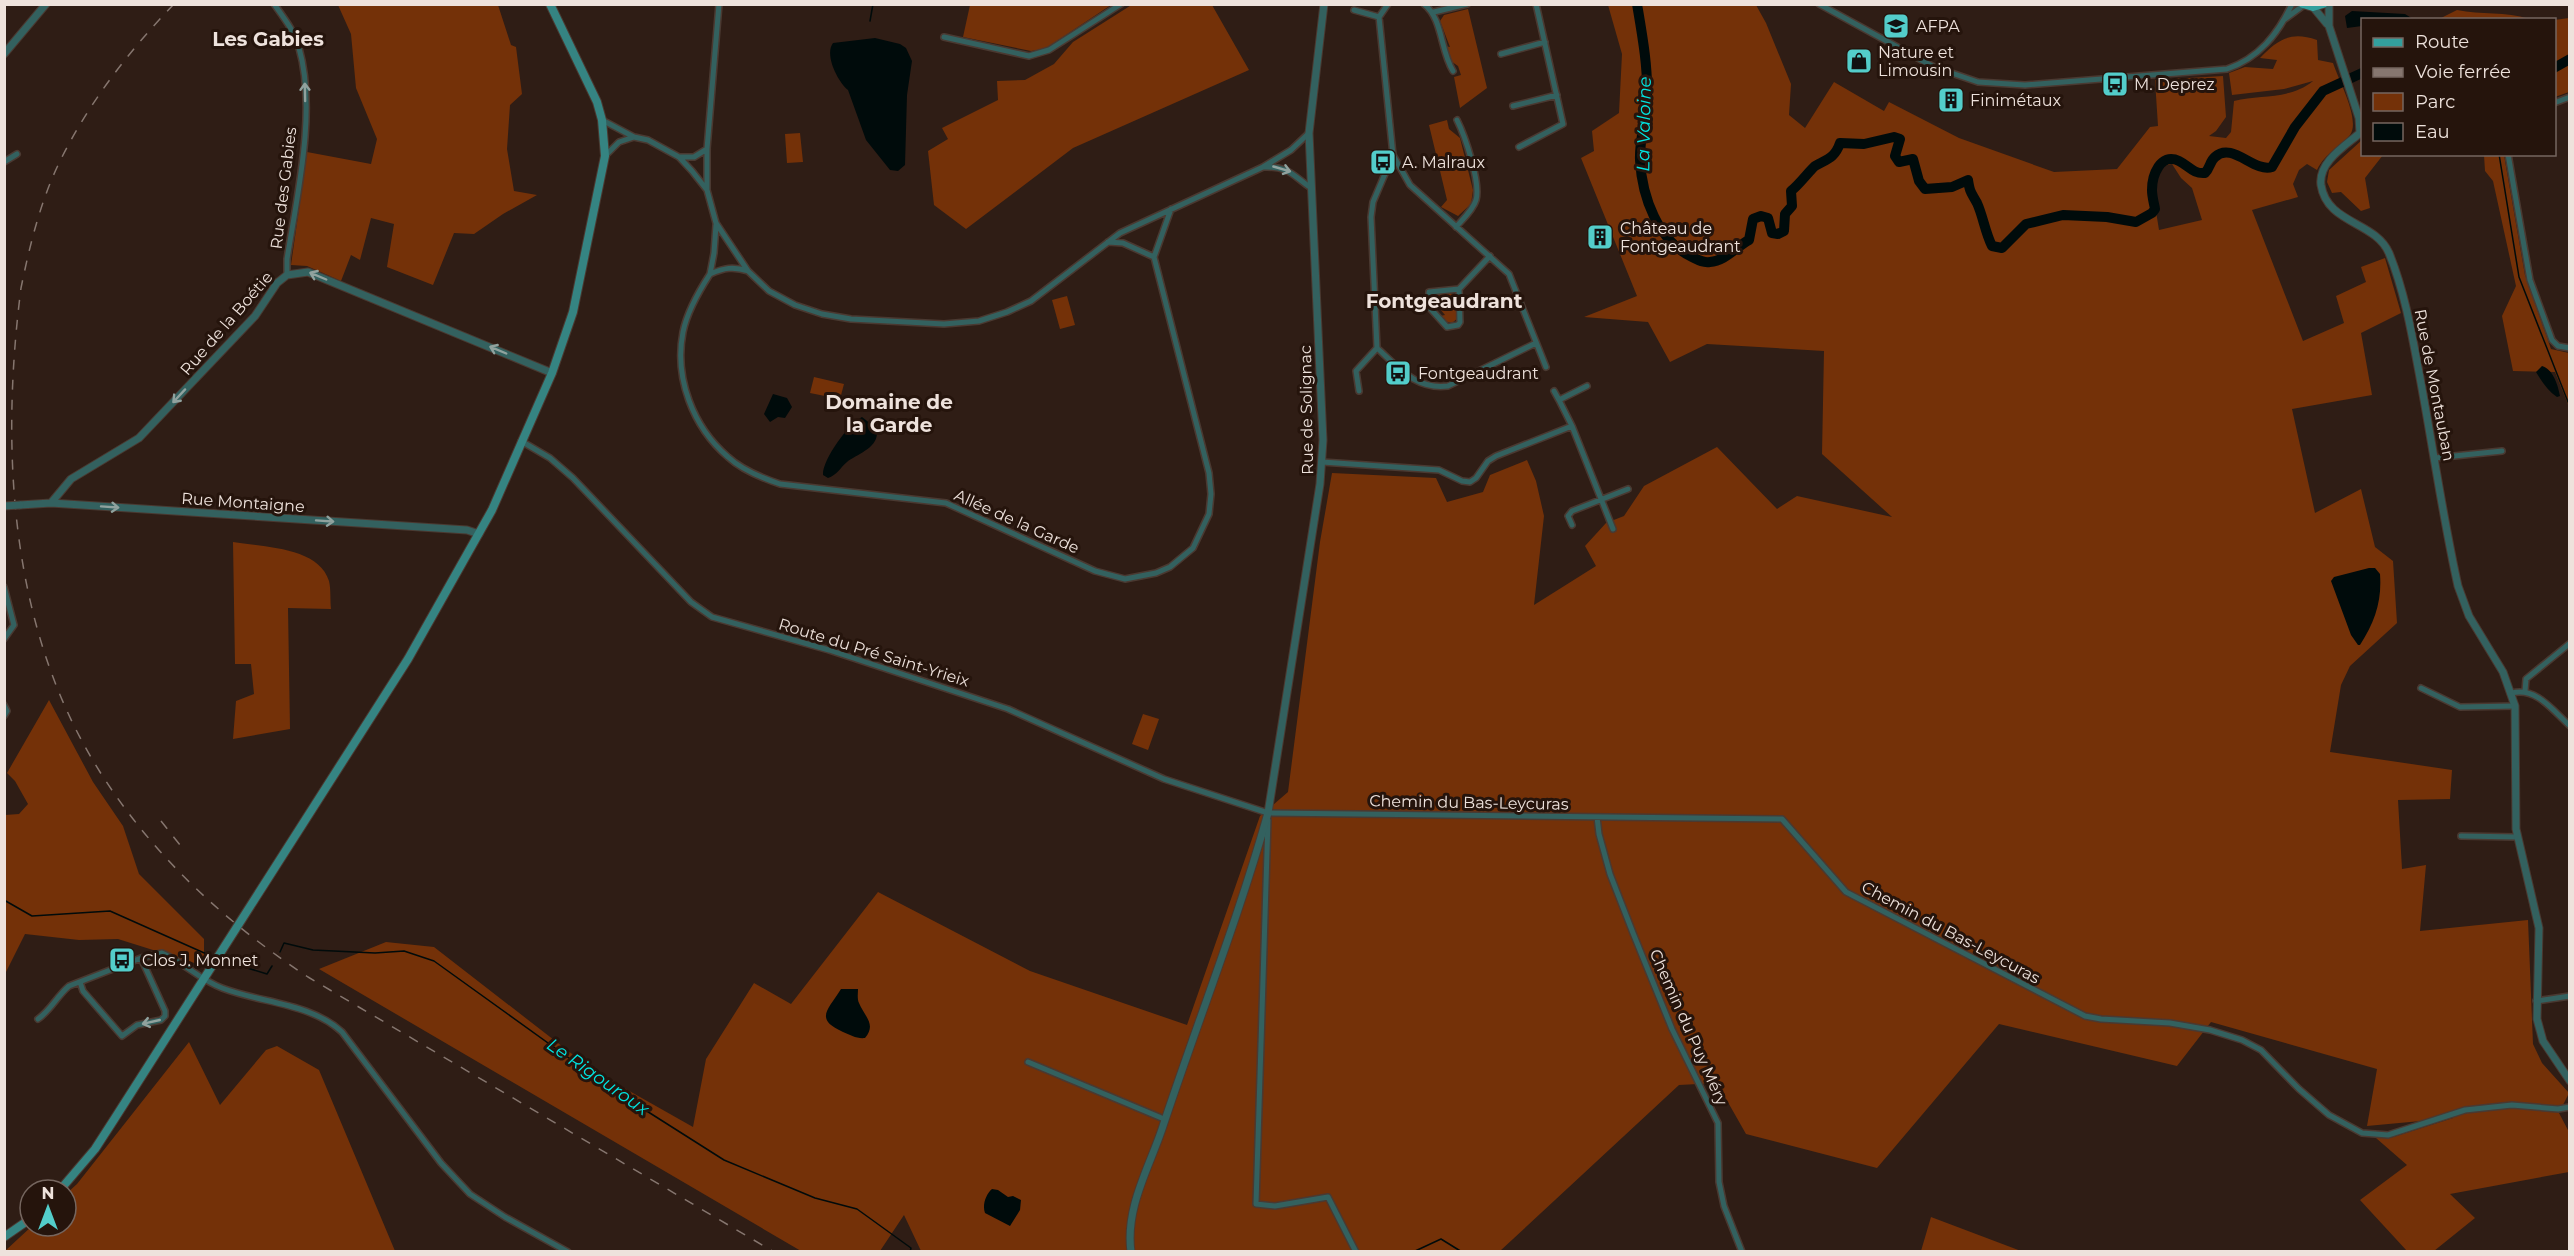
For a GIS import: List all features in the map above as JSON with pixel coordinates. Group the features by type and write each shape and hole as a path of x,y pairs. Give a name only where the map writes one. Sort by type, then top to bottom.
{"main road":[{"path":"70,1178 95,1149 408,659 479,534 552,373 573,312 605,156 602,120 590,84 550,4"},
{"path":"2307,6 2323,4"},
{"path":"4,1237 18,1227"}],"street":[{"path":"4,54 46,4"},
{"name":"Rue des Gabies","path":"274,4 299,46 305,80 304,150 287,275"},
{"path":"707,190 707,149 718,4"},
{"path":"944,37 1029,56 1048,50 1121,4"},
{"name":"Rue de Solignac","path":"1131,1251 1133,1214 1141,1181 1255,861 1268,813 1322,462 1309,133 1324,4"},
{"path":"1388,4 1379,16 1393,155 1410,185 1509,274 1546,367"},
{"path":"1424,4 1434,12 1445,59 1453,71"},
{"path":"1434,12 1467,4"},
{"path":"1519,147 1563,124 1536,4"},
{"path":"1819,4 1934,66 1963,78 1991,84 2036,84 2227,69 2253,57 2265,46 2284,20 2292,4"},
{"path":"2329,4 2329,26 2361,118"},
{"path":"2284,20 2307,6 2329,26"},
{"path":"1354,10 1379,16"},
{"path":"1501,54 1545,42"},
{"path":"1513,106 1557,95"},
{"name":"Rue de Montauban","path":"2361,118 2360,133 2326,163 2321,185 2326,200 2336,213 2373,233 2385,244 2407,308 2458,586 2469,616 2492,651 2512,693 2515,706 2517,837 2539,928 2537,1019 2543,1041 2561,1071 2570,1081"},
{"name":"Allée de la Garde","path":"602,120 634,137 648,140 679,157 707,190 716,223 748,271 769,291 795,305 822,314 851,319 944,324 979,321 1007,312 1030,301 1119,233 1263,167 1291,150 1309,133"},
{"path":"1456,120 1463,132 1477,191 1474,205 1456,227"},
{"path":"605,156 619,142 634,137"},
{"path":"604,139 619,142"},
{"path":"679,157 694,157 707,149"},
{"path":"4,162 17,154"},
{"path":"1359,391 1356,371 1377,348 1371,217 1373,202 1393,155"},
{"path":"2508,156 2530,280 2552,340 2558,346 2570,348"},
{"path":"1263,167 1275,166 1287,170 1311,188"},
{"path":"1106,242 1123,243 1154,257 1171,209"},
{"name":"Allée de la Garde","path":"716,223 710,274 683,331 682,371 687,394 697,420 728,458 760,477 780,484 946,503 1095,571 1125,579 1156,573 1170,567 1188,552 1200,537 1209,514 1211,494 1209,473 1154,257"},
{"path":"1459,289 1460,322 1448,327 1429,307 1429,293 1459,289 1490,256"},
{"path":"710,274 724,268 737,267 748,271"},
{"name":"Rue de la Boétie","path":"51,503 71,479 139,438 255,316 277,283 287,275 308,272 552,373"},
{"path":"1377,348 1413,380 1423,385 1441,387 1448,386 1536,343"},
{"path":"1559,400 1587,386"},
{"path":"1554,391 1572,426 1613,529"},
{"path":"1322,462 1439,470 1462,481 1470,482 1496,456 1572,426"},
{"name":"Route du Pré Saint-Yrieix","path":"521,441 550,458 573,478 691,602 712,617 829,650 1008,709 1164,779 1268,813"},
{"path":"2435,458 2502,451"},
{"path":"1572,525 1568,516 1572,511 1628,489"},
{"name":"Rue Montaigne","path":"4,506 51,503 467,530 479,534"},
{"path":"4,639 14,625 5,592"},
{"path":"2525,691 2526,679 2569,644"},
{"path":"2421,688 2460,707 2515,706"},
{"path":"2512,693 2525,691 2534,693 2570,726"},
{"path":"4,705 7,711 4,716"},
{"path":"1268,813 1256,1204 1275,1206 1328,1197 1356,1251"},
{"name":"Chemin du Bas-Leycuras","path":"1268,813 1782,819 1846,892 2085,1016 2170,1023 2210,1030 2250,1044 2261,1050 2299,1089 2329,1115 2362,1133 2388,1135 2465,1110 2512,1105 2558,1109 2570,1107"},
{"name":"Chemin du Puy Méry","path":"1597,817 1599,834 1610,874 1633,933 1668,1021 1718,1124 1719,1182 1724,1206 1742,1251"},
{"path":"2461,836 2517,837"},
{"path":"38,1019 46,1014 60,993 69,986 141,958 162,953 220,987 312,1013 330,1021 342,1032 441,1163 470,1194 505,1217 568,1251"},
{"path":"80,982 83,991 122,1036 138,1025 161,1020 165,1016 165,1011 141,958"},
{"path":"2536,1001 2570,996"},
{"path":"1028,1062 1164,1119"},
{"path":"2561,1071 2570,1069"}],"green space":[{"path":"1133,4 1212,5 1249,70 1073,148 966,229 934,205 928,151 948,139 942,128 998,100 997,81 1025,80 1054,64 1073,42"},
{"path":"338,5 498,5 511,45 516,47 522,94 510,105 507,149 514,191 537,195 474,234 454,233 433,285 387,267 394,224 371,218 360,260 351,255 341,281 307,266 291,265 307,152 371,164 377,139 356,88 351,34"},
{"path":"970,5 1111,5 1045,49 1031,51 963,37"},
{"path":"1608,5 1756,5 1766,23 1791,84 1789,115 1805,128 1834,82 1884,111 1889,102 1959,138 2054,172 2117,169 2150,127 2158,126 2155,80 2223,76 2226,117 2216,131 2209,136 2226,138 2231,132 2234,101 2285,94 2313,81 2284,89 2232,95 2229,73 2245,67 2273,69 2277,60 2260,58 2286,38 2300,36 2317,40 2318,60 2333,63 2351,110 2353,128 2350,135 2324,159 2317,170 2307,164 2299,170 2293,184 2298,197 2252,210 2303,341 2344,323 2336,296 2366,282 2361,267 2385,258 2401,313 2361,333 2372,395 2292,409 2315,513 2361,489 2375,547 2393,561 2397,623 2350,666 2341,685 2330,752 2452,770 2450,799 2398,800 2402,869 2426,865 2420,931 2528,920 2533,1044 2542,1063 2569,1093 2559,1113 2569,1132 2569,1172 2450,1194 2475,1218 2434,1251 2407,1251 2360,1200 2407,1165 2376,1138 2390,1138 2453,1118 2367,1126 2377,1069 2211,1022 2177,1066 1999,1024 1877,1168 1746,1134 1717,1083 1679,1085 1500,1251 921,1251 904,1215 880,1251 801,1251 319,969 386,942 434,947 594,1071 693,1127 706,1059 754,983 791,1004 878,892 1030,971 1187,1025 1260,816 1288,792 1320,542 1332,473 1436,478 1447,502 1483,492 1490,475 1527,460 1536,481 1544,516 1534,605 1596,566 1585,546 1606,523 1624,516 1644,486 1717,447 1777,509 1797,496 1892,517 1822,454 1824,351 1707,344 1670,362 1648,322 1584,317 1637,296 1581,158 1594,151 1592,131 1619,113 1622,54","holes":["2172,164 2181,178 2192,188 2202,220 2159,230 2150,174"]},
{"path":"1468,9 1487,88 1460,108 1454,77 1461,75 1458,66 1448,59 1445,46 1450,47 1440,21 1444,15"},
{"path":"2457,10 2524,18 2441,18"},
{"path":"2569,18 2569,92 2556,97 2556,20"},
{"path":"1447,120 1449,129 1460,138 1473,190 1471,204 1458,216 1441,207 1447,200 1429,125"},
{"path":"800,133 803,162 787,163 785,134"},
{"path":"2361,141 2361,156 2382,156 2365,178 2370,208 2361,211 2341,192 2332,193 2327,182 2329,170"},
{"path":"2484,156 2504,156 2525,275 2551,349 2569,353 2569,407 2555,372 2513,371 2502,316 2516,286 2493,181 2485,171"},
{"path":"1450,293 1457,296 1458,318 1452,323 1444,321 1440,316 1445,315 1440,309 1435,309 1431,299 1435,294"},
{"path":"1067,296 1075,325 1060,329 1052,300"},
{"path":"814,377 844,384 840,399 810,393"},
{"path":"233,542 288,551 314,561 329,581 331,609 288,608 290,729 233,739 236,701 254,694 251,664 235,664"},
{"path":"49,700 93,782 123,826 139,874 204,939 204,966 118,939 79,940 25,934 5,974 5,815 19,814 28,804 15,781 7,773"},
{"path":"1143,714 1159,719 1148,750 1132,744"},
{"path":"189,1042 220,1105 266,1050 277,1046 319,1070 395,1251 5,1251 19,1238 78,1238 78,1183"},
{"path":"1931,1217 2021,1251 1921,1251"}],"water":[{"path":"2352,11 2405,14 2411,18 2361,18 2361,26 2347,28 2345,16"},
{"path":"875,38 900,44 906,48 912,61 907,95 905,165 898,171 890,170 866,140 848,90 836,75 831,61 833,43"},
{"path":"2542,366 2552,374 2560,396 2557,397 2551,392 2536,372"},
{"path":"773,394 787,398 792,407 785,418 778,417 770,422 764,414"},
{"path":"862,417 876,428 877,435 872,445 847,462 834,475 828,478 823,475 827,460 837,443 850,426"},
{"path":"2375,568 2380,574 2379,602 2373,620 2358,645 2351,635 2331,581 2334,577"},
{"path":"841,989 858,989 858,1001 870,1024 865,1038 843,1032 829,1023 826,1018 828,1008"},
{"path":"992,1189 1008,1197 1013,1196 1021,1200 1020,1210 1010,1226 985,1213 985,1200"}],"waterway":[{"path":"870,21 873,4"},
{"name":"La Valoine","path":"1637,4 1647,85 1647,104 1640,152 1644,189 1654,216 1670,240 1680,250 1705,262 1721,259 1749,240 1753,219 1761,216 1768,218 1772,233 1778,234 1784,231 1785,214 1792,206 1791,191 1815,166 1833,155 1840,143 1864,144 1894,137 1900,139 1895,156 1899,162 1913,159 1919,181 1925,189 1952,187 1968,180 1992,246 2002,248 2026,224 2063,215 2107,217 2136,222 2155,209 2152,184 2158,167 2162,163 2172,159 2194,171 2205,173 2215,157 2222,153 2229,153 2258,166 2272,167 2295,127 2323,91 2361,73"},
{"name":"La Valoine","path":"2556,67 2570,59"},
{"path":"2499,156 2519,277 2570,407"},
{"name":"Le Rigouroux","path":"4,900 32,916 110,911 211,956"},
{"name":"Le Rigouroux","path":"280,952 284,943 313,950 375,953 404,951 434,961 612,1089 724,1160 815,1198 857,1209 911,1248 910,1252"},
{"name":"Le Rigouroux","path":"221,960 267,974 272,966"},
{"name":"Le Rigouroux","path":"1413,1252 1441,1239 1462,1252"}],"railway":[{"path":"174,4 112,77 72,138 54,174 42,206 21,288 12,413 13,476 19,538 30,600 47,660 70,717 100,772 144,832 193,886 248,934 308,977 774,1252"},
{"path":"161,821 180,845"}],"place":[{"name":"AFPA","path":"1896,26"},
{"name":"Nature et Limousin","path":"1859,61"},
{"name":"M. Deprez","path":"2115,84"},
{"name":"Finimétaux","path":"1951,100"},
{"name":"A. Malraux","path":"1383,162"},
{"name":"Château de Fontgeaudrant","path":"1600,237"},
{"name":"Fontgeaudrant","path":"1398,373"},
{"name":"Clos J. Monnet","path":"122,960"}],"district":[{"name":"Les Gabies","path":"268,39"},
{"name":"Fontgeaudrant","path":"1444,301"},
{"name":"Domaine de la Garde","path":"889,414"}]}
